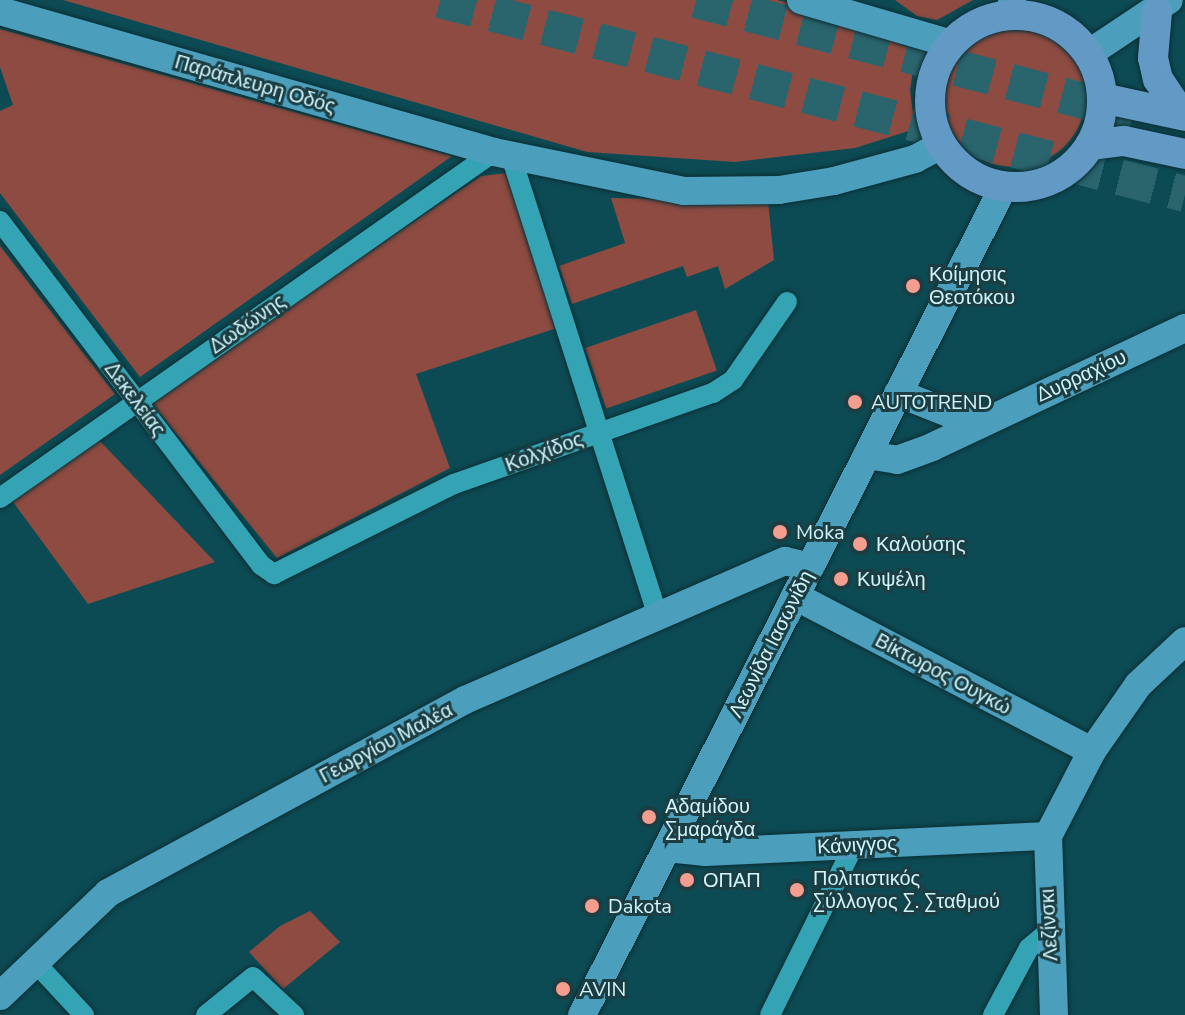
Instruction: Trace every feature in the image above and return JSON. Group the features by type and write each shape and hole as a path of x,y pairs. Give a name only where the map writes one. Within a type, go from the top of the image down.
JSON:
{"main road":[{"path":"1163,6 1153,58 1158,79 1184,115"},
{"path":"1012,7 1056,24 1088,54 1102,98 1090,145 1053,179 1004,186 979,179 941,145 931,119 929,92 936,66 951,44 968,28 1012,7"},
{"path":"1102,98 1184,115"},
{"path":"1090,145 1137,142 1185,154"}],"street":[{"path":"801,0 951,44"},
{"path":"1088,54 1163,6"},
{"name":"Παράπλευρη Οδός","path":"0,11 503,154 684,191 779,190 881,170 941,145"},
{"path":"503,154 601,431 657,614"},
{"name":"Δωδώνης","path":"0,498 137,401 503,154"},
{"name":"Λεωνίδα Ιασωνίδη","path":"582,1015 1004,186"},
{"name":"Δεκελείας","path":"0,221 274,574"},
{"name":"Κολχίδος","path":"274,574 454,484 713,393 733,380 787,302"},
{"name":"Δυρραχίου","path":"867,455 897,460 1185,328"},
{"path":"898,393 976,424"},
{"name":"Γεωργίου Μαλέα","path":"0,996 78,917 136,876 465,700 785,561 810,567"},
{"name":"Βίκτωρος Ουγκώ","path":"795,596 1092,751"},
{"path":"1048,836 1092,751 1138,685 1185,641"},
{"name":"Κάνιγγος","path":"667,848 706,852 1048,836"},
{"name":"Λεζίνσκι","path":"1048,836 1048,932 1054,1015"},
{"path":"770,1015 854,845"},
{"path":"993,1015 1029,948 1048,932"},
{"path":"33,960 84,1015"},
{"path":"206,1015 253,977 294,1015"}],"shaded area":[{"path":"63,0 777,0 826,13 916,51 910,90 915,129 855,148 735,162 587,152"},
{"path":"895,0 973,0 937,20 917,16"},
{"path":"1014,23 1041,29 1065,44 1080,68 1086,95 1080,122 1065,146 1041,161 1014,167 987,161 963,146 948,122 942,95 948,68 963,44 987,29"},
{"path":"0,29 452,156 140,377 0,193 0,111 13,105 0,67"},
{"path":"508,173 557,328 416,374 450,468 277,558 150,401 481,176"},
{"path":"611,198 768,201 774,260 725,289 718,266 687,277 683,266 572,304 559,266 625,243"},
{"path":"0,246 115,394 0,475"},
{"path":"696,310 717,371 606,409 585,348"},
{"path":"98,439 215,562 88,604 11,499"},
{"path":"310,911 340,942 283,989 249,952 280,926"}],"tunnel":[{"path":"440,0 1185,194"},
{"path":"696,0 1133,114"}],"place":[{"name":"Κοίμησις Θεοτόκου","path":"913,286"},
{"name":"AUTOTREND","path":"855,402"},
{"name":"Moka","path":"780,532"},
{"name":"Καλούσης","path":"860,544"},
{"name":"Κυψέλη","path":"841,579"},
{"name":"Αδαμίδου Σμαράγδα","path":"649,817"},
{"name":"ΟΠΑΠ","path":"687,880"},
{"name":"Πολιτιστικός Σύλλογος Σ. Σταθμού","path":"797,890"},
{"name":"Dakota","path":"592,906"},
{"name":"AVIN","path":"563,989"}]}
